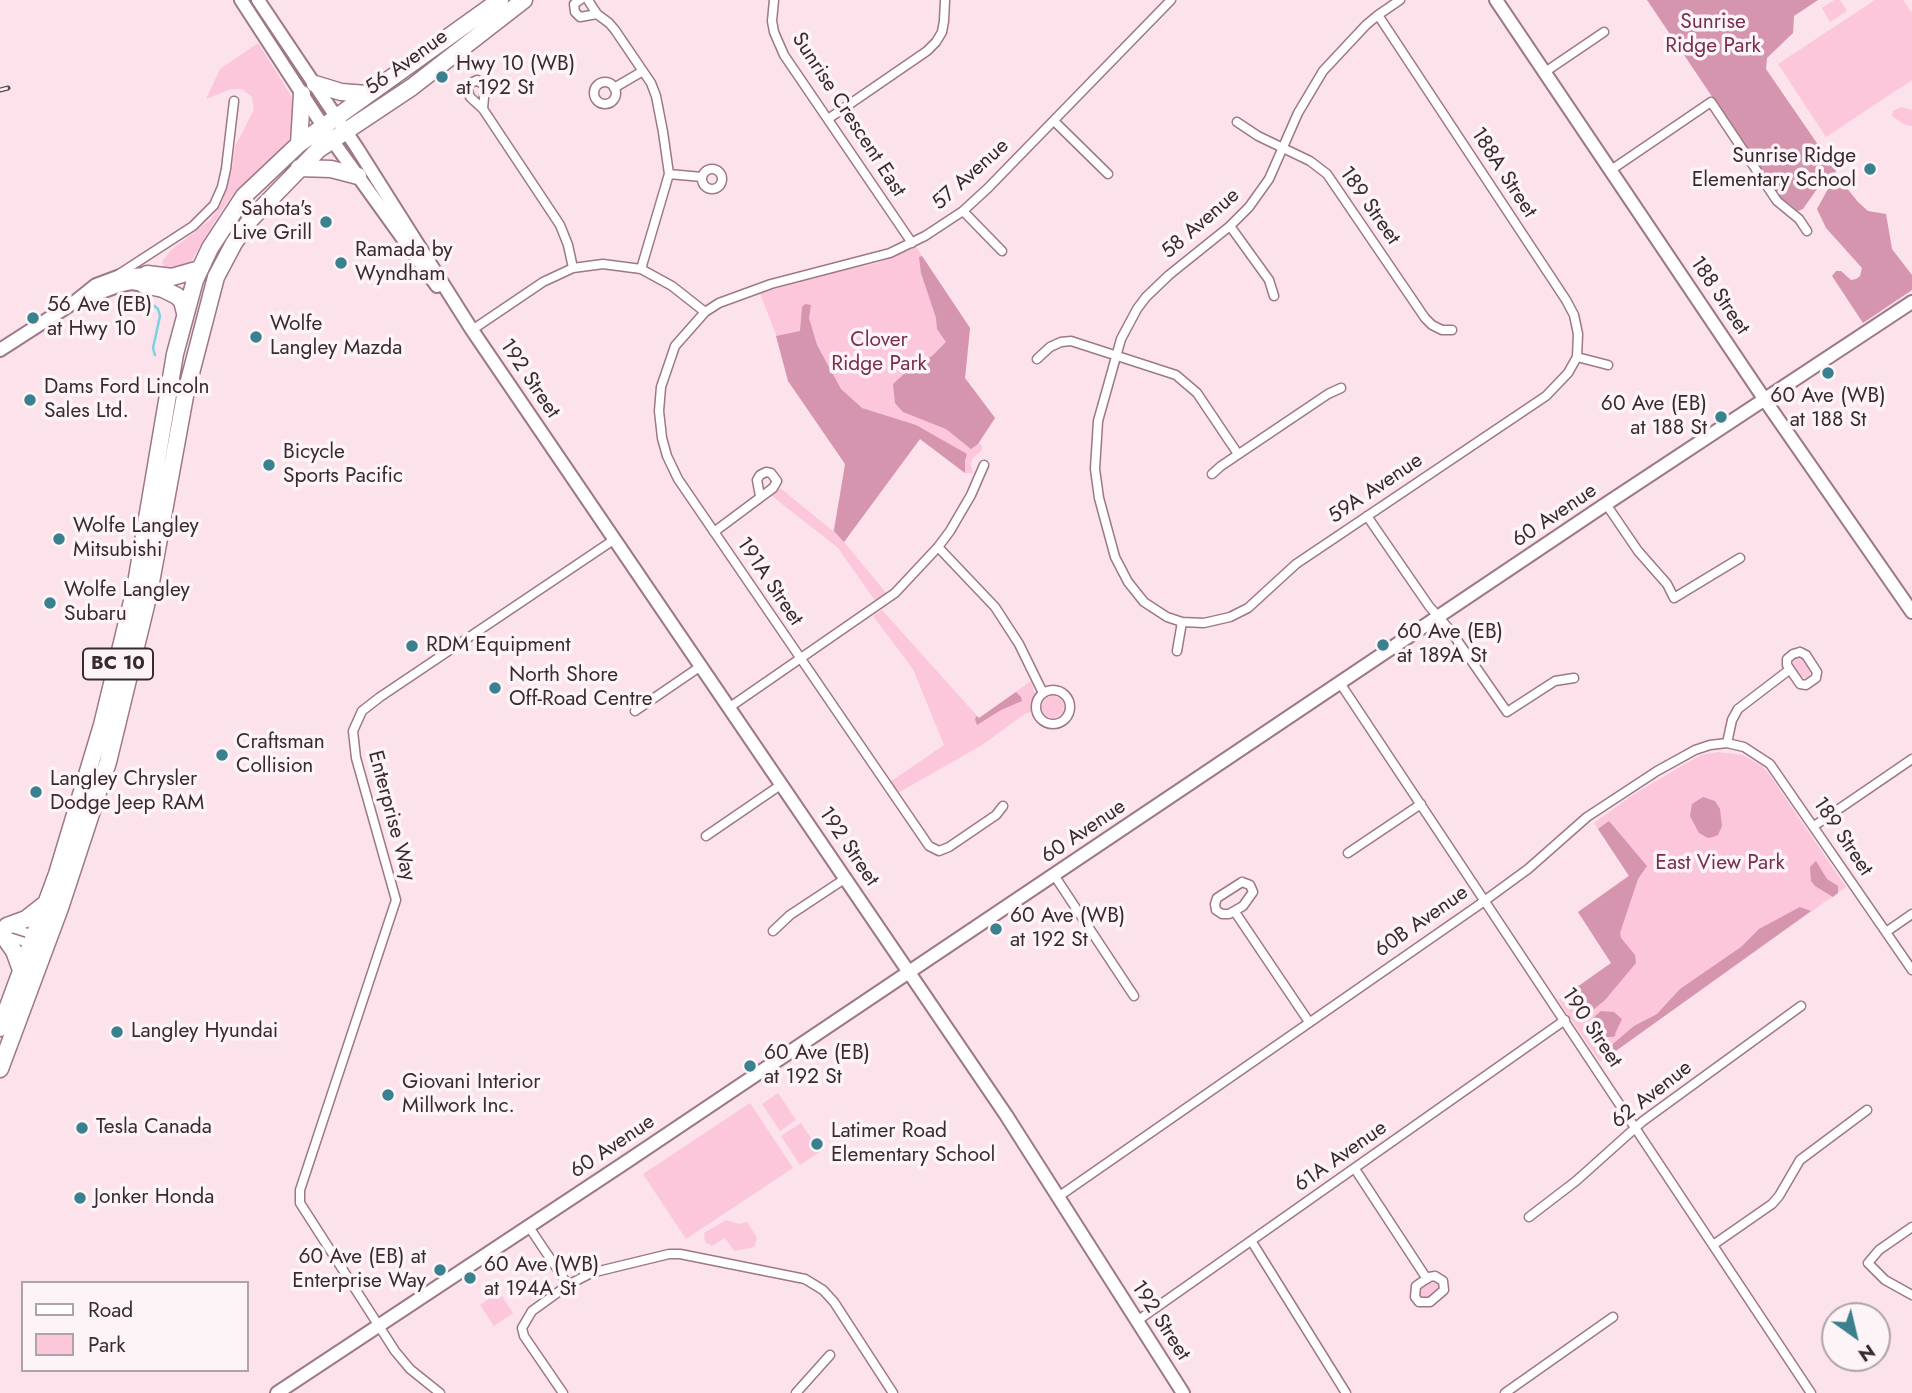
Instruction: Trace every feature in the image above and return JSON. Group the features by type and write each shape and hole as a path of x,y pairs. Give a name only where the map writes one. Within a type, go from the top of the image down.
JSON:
{"highway":[{"name":"56 Avenue","path":"334,128 367,94 500,0"},
{"name":"56 Avenue","path":"334,128 412,87 524,0"},
{"path":"299,144 308,89 367,94"},
{"name":"BC 10","path":"0,1028 21,970 40,942 47,902 90,766 122,647 148,518 175,354 200,269 222,227 244,196 299,144 334,128"},
{"name":"BC 10","path":"0,1069 40,942 80,849 125,695 149,593 185,396 216,277 234,243 251,219 319,149 334,128"},
{"path":"299,168 331,169 358,176"},
{"path":"145,279 172,277 200,269"},
{"path":"145,279 177,296 182,301 185,313"},
{"path":"21,970 2,929 26,919 47,902"}],"street":[{"name":"192 Street","path":"241,0 308,89 911,972 1005,1113 1183,1393"},
{"name":"192 Street","path":"258,0 308,89"},
{"path":"580,0 574,4 575,12 580,17 597,15"},
{"path":"588,0 597,15 609,23 643,71 656,96 669,174 641,269"},
{"name":"Sunrise Crescent East","path":"774,0 772,20 778,44 912,243"},
{"path":"828,119 936,43 944,21 944,0"},
{"name":"57 Avenue","path":"705,312 755,288 890,253 912,243 962,211 988,188 1171,0"},
{"name":"58 Avenue","path":"1182,622 1155,611 1131,587 1115,557 1102,514 1097,482 1098,421 1116,354 1128,324 1146,297 1230,226 1259,195 1309,92 1323,71 1355,35 1400,0"},
{"name":"188 Street","path":"1496,0 1912,612"},
{"name":"188A Street","path":"1378,15 1566,300 1574,316 1578,334 1577,357"},
{"path":"1545,72 1604,32"},
{"path":"614,88 643,71"},
{"path":"76,301 85,291 114,277 202,219 219,196 226,169 234,101"},
{"path":"1611,170 1711,102 1777,201 1799,219 1807,231"},
{"path":"482,109 560,225 573,268"},
{"path":"1054,121 1108,174"},
{"name":"189 Street","path":"1237,122 1258,136 1310,161 1327,174 1425,318 1432,325 1452,330"},
{"name":"192 Street","path":"334,128 358,176 451,306 472,330"},
{"path":"669,174 702,177"},
{"path":"962,211 1002,251"},
{"path":"1230,226 1269,280 1274,296"},
{"path":"145,279 153,257 163,246"},
{"path":"472,330 543,282 573,268 603,264 641,269 672,286 705,312"},
{"path":"114,277 145,279"},
{"path":"0,350 76,301 145,279"},
{"name":"60 Avenue","path":"277,1393 1912,302"},
{"name":"191A Street","path":"705,312 675,346 668,360 661,387 659,411 662,438 673,470 929,846 939,850 949,848 1003,806"},
{"path":"1037,359 1050,347 1071,341 1165,370 1184,380 1196,393 1238,454"},
{"path":"1577,357 1608,365"},
{"name":"59A Avenue","path":"1182,622 1204,623 1237,614 1256,601 1296,564 1546,396 1568,373 1577,357"},
{"path":"1212,474 1328,394 1341,388"},
{"path":"730,707 895,593 939,547 960,515 984,465"},
{"path":"714,532 754,504 760,496"},
{"path":"1606,504 1638,551 1667,584 1674,598 1740,558"},
{"path":"1367,516 1507,712 1555,681 1574,678"},
{"name":"Enterprise Way","path":"378,1326 300,1203 300,1190 396,900 356,758 352,731 362,712 380,697 615,539"},
{"path":"939,547 995,607 1023,651 1043,693"},
{"path":"1177,651 1182,622"},
{"path":"635,711 701,666"},
{"path":"1727,743 1732,720 1738,709 1789,670"},
{"name":"190 Street","path":"1340,683 1811,1393"},
{"path":"1053,690 1066,696 1070,707 1067,718 1062,722 1045,723 1037,715 1036,704 1043,693 1053,690"},
{"name":"189 Street","path":"1727,743 1744,747 1770,764 1912,971"},
{"name":"60B Avenue","path":"1058,1197 1485,900 1528,869 1587,817 1652,774 1695,750 1727,743"},
{"path":"1814,826 1912,759"},
{"path":"706,836 782,784"},
{"path":"1348,853 1421,804"},
{"path":"1054,875 1134,996"},
{"path":"773,931 790,915 846,878"},
{"path":"1242,882 1250,885 1253,892 1250,898 1235,912 1222,914 1216,910 1217,898 1242,882"},
{"path":"1235,912 1309,1023"},
{"path":"1886,932 1912,914"},
{"path":"2,929 40,942"},
{"name":"62 Avenue","path":"1529,1217 1576,1181 1636,1127 1801,1006"},
{"name":"61A Avenue","path":"1137,1321 1564,1020"},
{"path":"1713,1245 1772,1204 1800,1160 1867,1110"},
{"path":"1355,1169 1427,1279"},
{"path":"529,1227 568,1285"},
{"path":"1912,1227 1879,1250 1868,1263 1885,1280 1912,1294"},
{"path":"1252,1242 1346,1393"},
{"path":"563,1393 524,1336 522,1328 532,1311 568,1285 591,1273 669,1254 805,1279 820,1288 834,1302 893,1393"},
{"path":"1505,1393 1613,1317"},
{"path":"378,1326 410,1368 440,1393"},
{"path":"796,1393 830,1355"}],"green space":[{"name":"Sunrise Ridge Park","path":"1647,0 1818,0 1794,16 1793,33 1767,58 1766,69 1836,171 1831,182 1817,189 1803,209 1798,211 1779,196"},
{"path":"1834,0 1840,0 1847,11 1830,22 1822,8"},
{"path":"1875,0 1903,0 1912,13 1912,80 1826,137 1778,64"},
{"path":"258,43 295,102 295,128 284,149 236,191 190,263 181,269 166,270 162,262 170,251 210,220 222,203 232,170 235,146 254,110 252,97 242,89 231,89 206,99 220,69"},
{"path":"1901,107 1912,110 1912,126 1905,125 1892,116 1893,111"},
{"path":"1842,182 1868,211 1886,214 1892,249 1912,275 1912,290 1863,323 1832,276 1836,271 1841,271 1851,280 1856,279 1862,268 1826,228 1817,209 1829,187"},
{"name":"Clover Ridge Park","path":"916,247 970,328 965,378 995,418 978,443 982,450 972,459 973,473 965,473 920,439 844,542 887,594 876,602 838,548 772,496 780,488 833,531 846,464 788,381 778,340 760,293 877,263"},
{"path":"922,256 970,328 965,378 995,418 978,444 971,449 946,429 903,412 895,403 893,384 915,364 932,356 946,342 937,329 921,273 919,257"},
{"path":"805,304 811,305 809,318 817,345 841,389 862,408 916,425 967,454 965,473 920,439 844,542 834,531 845,464 788,381 776,336 800,331 802,307"},
{"path":"882,610 979,718 1031,681 1035,694 1033,712 1026,713 982,745 898,793 890,782 944,745 913,669 873,616"},
{"path":"1796,658 1803,659 1811,671 1808,678 1801,677 1794,668"},
{"path":"1016,692 1022,701 977,725 977,716 979,718"},
{"path":"1049,696 1057,696 1064,703 1064,711 1057,718 1049,718 1042,711 1042,703"},
{"name":"East View Park","path":"1718,752 1743,755 1762,766 1846,887 1600,1062 1558,1000 1611,963 1578,912 1629,875 1594,823 1634,794 1680,767 1701,755"},
{"path":"1703,797 1715,801 1720,809 1722,826 1718,835 1708,838 1699,833 1690,816 1692,804"},
{"path":"1609,821 1647,866 1638,879 1620,933 1635,955 1636,963 1605,1000 1593,1010 1566,995 1611,963 1578,912 1629,876 1598,829"},
{"path":"1816,861 1827,879 1838,886 1838,893 1833,897 1811,881 1810,867"},
{"path":"1800,907 1811,911 1606,1058 1604,1055 1614,1043 1634,1026 1657,1014 1680,989 1741,947 1759,929"},
{"path":"1601,1011 1614,1012 1622,1019 1613,1037 1603,1037 1593,1022"},
{"path":"778,1093 796,1120 780,1131 762,1104"},
{"path":"750,1103 793,1168 686,1239 643,1174"},
{"path":"801,1123 820,1152 800,1165 781,1136"},
{"path":"726,1220 739,1224 747,1222 757,1238 754,1247 734,1251 725,1238 712,1246 705,1242 704,1233"},
{"path":"1432,1281 1438,1282 1440,1289 1424,1298 1420,1290"},
{"path":"499,1292 513,1313 494,1326 480,1305"}],"waterway":[{"path":"129,303 153,305 158,309 160,316 153,348 155,355"}],"railway":[{"path":"0,90 8,88"}],"place":[{"name":"Hwy 10 (WB) at 192 St","path":"442,77"},
{"name":"Sunrise Ridge Elementary School","path":"1870,169"},
{"name":"Sahota's Live Grill","path":"326,222"},
{"name":"Ramada by Wyndham","path":"341,263"},
{"name":"56 Ave (EB) at Hwy 10","path":"33,318"},
{"name":"Wolfe Langley Mazda","path":"256,337"},
{"name":"60 Ave (WB) at 188 St","path":"1828,373"},
{"name":"Dams Ford Lincoln Sales Ltd.","path":"30,400"},
{"name":"60 Ave (EB) at 188 St","path":"1721,417"},
{"name":"Bicycle Sports Pacific","path":"269,465"},
{"name":"Wolfe Langley Mitsubishi","path":"59,539"},
{"name":"Wolfe Langley Subaru","path":"50,603"},
{"name":"60 Ave (EB) at 189A St","path":"1383,645"},
{"name":"RDM Equipment","path":"412,646"},
{"name":"North Shore Off-Road Centre","path":"495,688"},
{"name":"Craftsman Collision","path":"222,755"},
{"name":"Langley Chrysler Dodge Jeep RAM","path":"36,792"},
{"name":"60 Ave (WB) at 192 St","path":"996,929"},
{"name":"Langley Hyundai","path":"117,1032"},
{"name":"60 Ave (EB) at 192 St","path":"750,1066"},
{"name":"Giovani Interior Millwork Inc.","path":"388,1095"},
{"name":"Tesla Canada","path":"82,1128"},
{"name":"Latimer Road Elementary School","path":"817,1144"},
{"name":"Jonker Honda","path":"80,1198"},
{"name":"60 Ave (EB) at Enterprise Way","path":"440,1270"},
{"name":"60 Ave (WB) at 194A St","path":"470,1278"}]}
